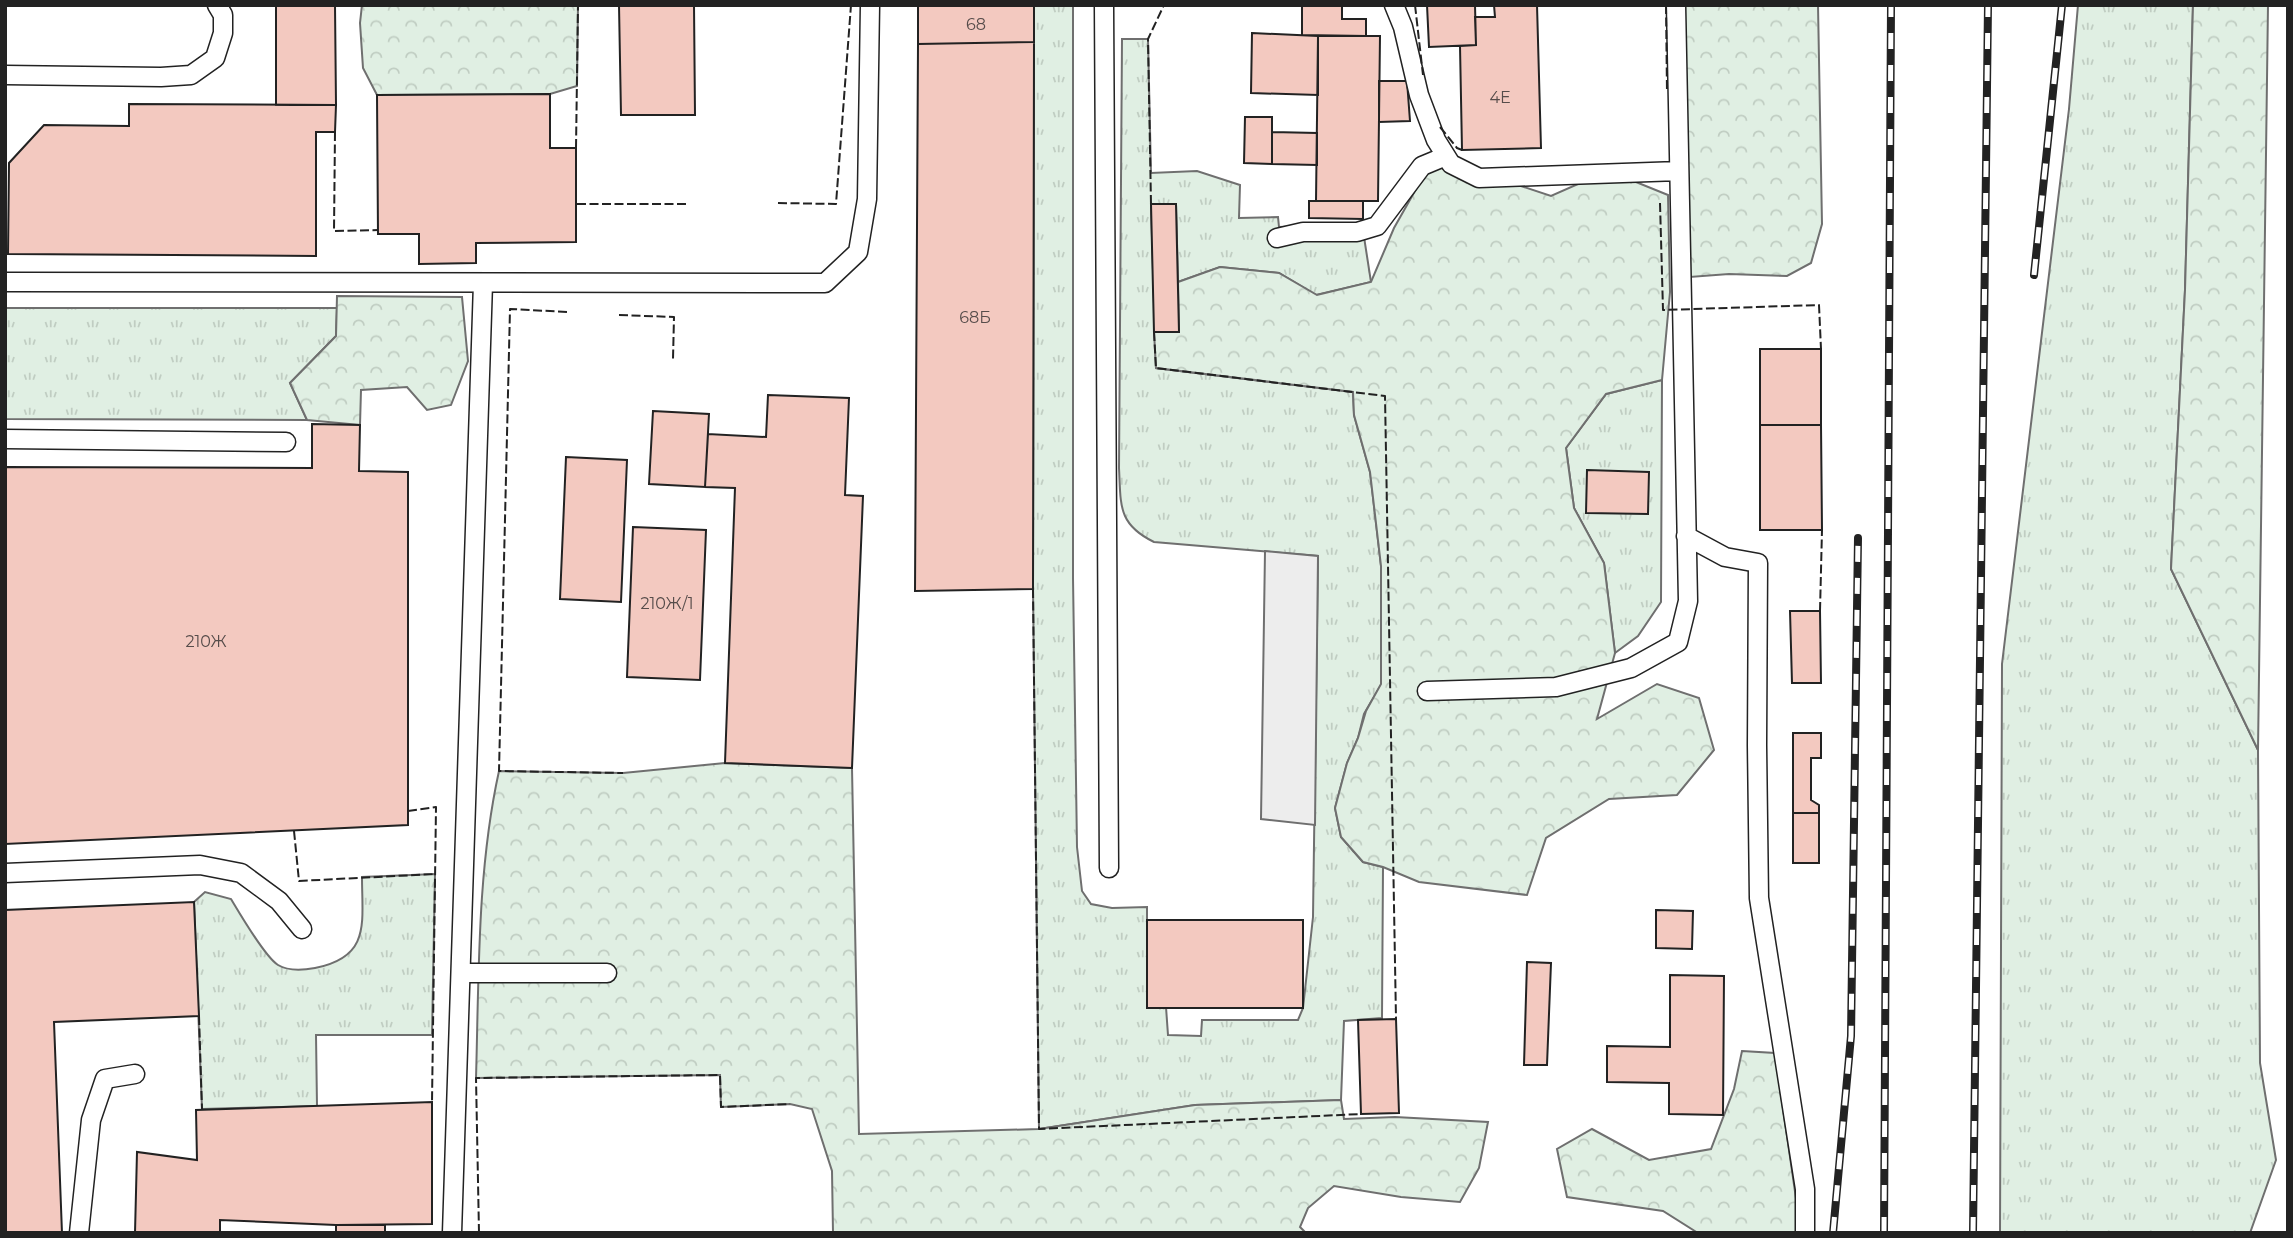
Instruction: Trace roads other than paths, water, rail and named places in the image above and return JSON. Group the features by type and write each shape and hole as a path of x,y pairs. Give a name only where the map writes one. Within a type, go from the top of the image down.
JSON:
{"lane":[{"path":"5,75 191,75 215,58 223,33 223,15 217,5"},
{"path":"5,282 825,283 858,252 867,199 870,5"},
{"path":"1104,5 1109,868"},
{"path":"1394,5 1403,27 1419,95 1436,140 1451,164 1479,178 1679,171"},
{"path":"1427,691 1556,687 1631,668 1678,642 1688,601 1676,5"},
{"path":"1277,238 1303,232 1357,232 1377,226 1422,166 1446,156"},
{"path":"452,1233 483,283"},
{"path":"5,439 286,442"},
{"path":"1686,536 1725,557 1758,563 1756,745 1759,898 1803,1177 1805,1233"},
{"path":"5,873 200,865 241,873 279,901 302,929"},
{"path":"461,973 607,973"},
{"path":"79,1233 91,1120 105,1079 135,1074"}],"railway":[{"path":"1884,1233 1891,5"},
{"path":"1973,1233 1988,5"},
{"path":"2034,275 2062,5"},
{"path":"1833,1233 1851,1036 1858,538"}]}
